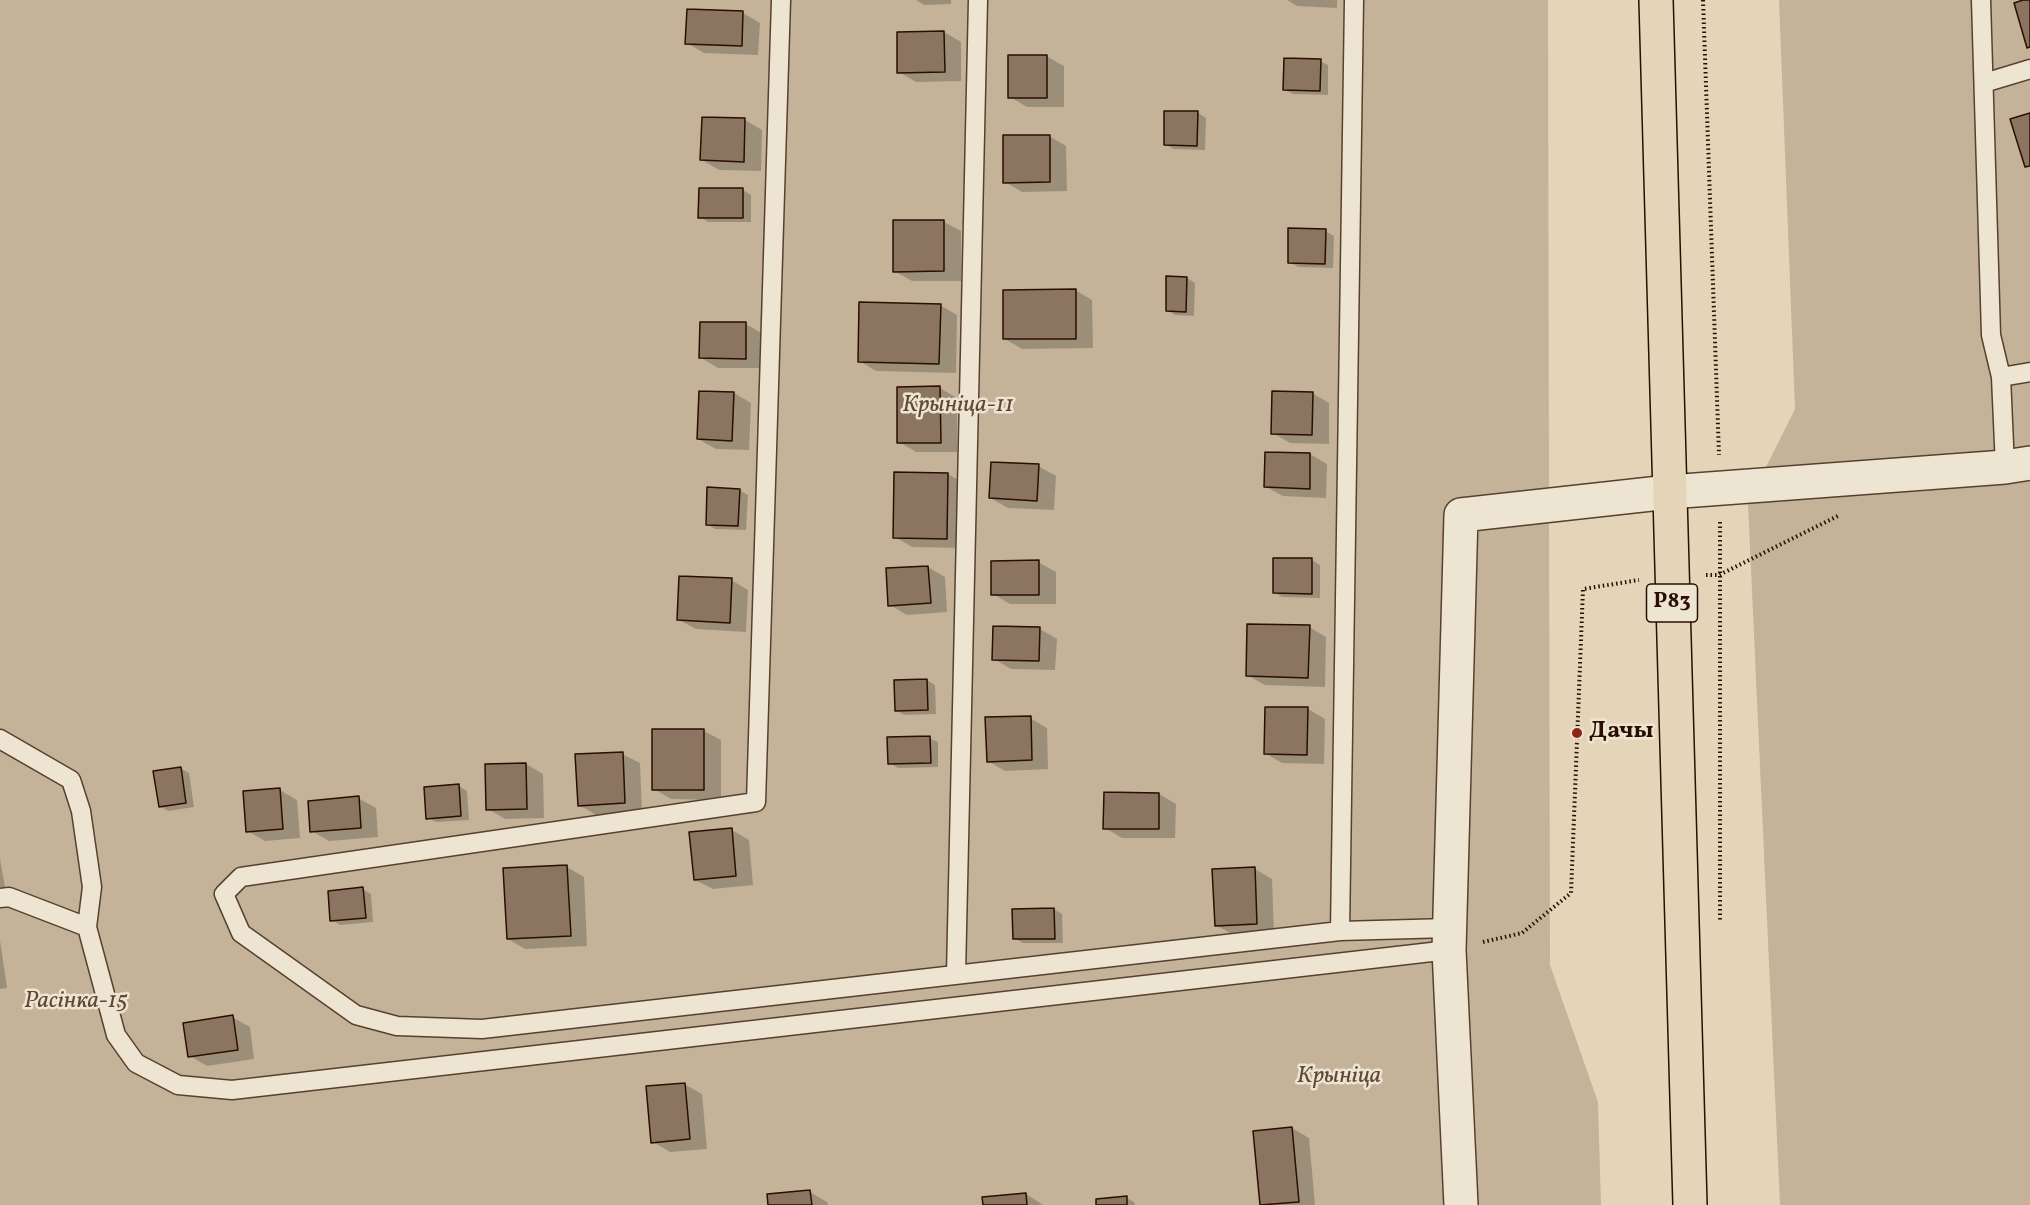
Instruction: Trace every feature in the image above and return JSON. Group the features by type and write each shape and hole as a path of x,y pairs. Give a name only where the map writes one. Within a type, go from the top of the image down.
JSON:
{"main road":[{"name":"Р83","path":"1656,0 1690,1205"}],"street":[{"path":"1461,1205 1449,939 1461,515 1669,492 2017,465"}],"lane":[{"path":"781,0 756,802 241,877 224,894 241,933 356,1015 397,1026 482,1029 1340,931 1449,939"},
{"path":"956,974 978,0"},
{"path":"1340,931 1354,0"},
{"path":"1981,0 1991,335 2017,465"},
{"path":"1984,83 2030,69"},
{"path":"2001,377 2030,372"},
{"path":"0,740 71,780 81,811 92,887 87,927 116,1035 136,1063 178,1085 232,1090 1449,939"},
{"path":"0,898 9,897 87,927"}],"path":[{"path":"1704,0 1720,488 1720,923"},
{"path":"1449,939 1522,933 1571,893 1577,734"}],"green space":[{"path":"0,0 1548,0 1550,965 1598,1102 1601,1205 0,1205"},
{"path":"1779,0 2030,0 2030,1205 1780,1205 1748,503 1795,409"}],"building":[{"path":"2030,0 2030,47 2027,48 2014,3"},
{"path":"687,9 743,11 742,46 685,44"},
{"path":"944,31 945,72 897,73 897,32"},
{"path":"1008,55 1047,55 1047,98 1008,98"},
{"path":"1284,58 1321,59 1320,91 1283,90"},
{"path":"1164,111 1198,111 1197,146 1164,145"},
{"path":"2030,113 2030,166 2025,167 2010,119"},
{"path":"702,117 745,118 744,162 700,160"},
{"path":"1003,135 1050,135 1050,182 1003,183"},
{"path":"699,188 743,188 743,218 698,218"},
{"path":"893,220 944,220 944,271 893,272"},
{"path":"1288,228 1326,229 1325,264 1288,263"},
{"path":"1166,276 1187,277 1186,312 1166,311"},
{"path":"1076,289 1076,339 1003,339 1003,290"},
{"path":"859,302 941,304 939,364 858,362"},
{"path":"700,322 746,322 746,359 699,358"},
{"path":"940,386 941,443 897,443 897,387"},
{"path":"699,391 734,392 732,441 697,439"},
{"path":"1272,391 1313,392 1312,435 1271,434"},
{"path":"1265,452 1310,453 1310,489 1264,487"},
{"path":"991,462 1039,464 1037,501 989,498"},
{"path":"894,472 948,473 947,539 893,538"},
{"path":"707,487 740,489 738,526 706,525"},
{"path":"1273,558 1312,558 1312,594 1273,593"},
{"path":"1039,560 1039,595 991,595 991,561"},
{"path":"928,566 931,603 888,606 886,568"},
{"path":"679,576 732,578 730,623 677,620"},
{"path":"1247,624 1310,625 1308,678 1246,676"},
{"path":"993,626 1040,627 1039,661 992,660"},
{"path":"927,679 928,710 895,711 894,680"},
{"path":"1265,707 1308,707 1307,755 1264,754"},
{"path":"1031,716 1032,760 987,762 985,717"},
{"path":"652,729 704,729 704,790 652,790"},
{"path":"930,736 931,763 888,764 887,737"},
{"path":"623,752 625,803 578,806 575,754"},
{"path":"526,763 527,809 486,810 485,764"},
{"path":"181,767 186,803 159,807 153,771"},
{"path":"459,784 461,816 426,819 424,787"},
{"path":"280,788 283,829 246,832 243,791"},
{"path":"1104,792 1159,793 1159,829 1103,829"},
{"path":"359,796 361,828 310,832 308,801"},
{"path":"732,828 736,876 694,880 689,832"},
{"path":"567,865 571,936 507,939 503,868"},
{"path":"1255,867 1257,924 1215,926 1212,869"},
{"path":"363,887 366,918 330,921 328,891"},
{"path":"1054,908 1055,939 1013,939 1012,909"},
{"path":"233,1015 238,1050 188,1057 183,1023"},
{"path":"685,1083 690,1139 651,1143 646,1086"},
{"path":"1292,1127 1299,1202 1260,1205 1253,1131"},
{"path":"810,1190 812,1205 768,1205 767,1194"},
{"path":"1026,1193 1027,1205 983,1205 982,1197"},
{"path":"1127,1196 1127,1205 1096,1205 1096,1199"}],"place":[{"name":"Дачы","path":"1577,733"}],"park label":[{"name":"Крыніца-11","path":"958,407"},
{"name":"Расінка-15","path":"76,1003"},
{"name":"Крыніца","path":"1339,1078"}]}
